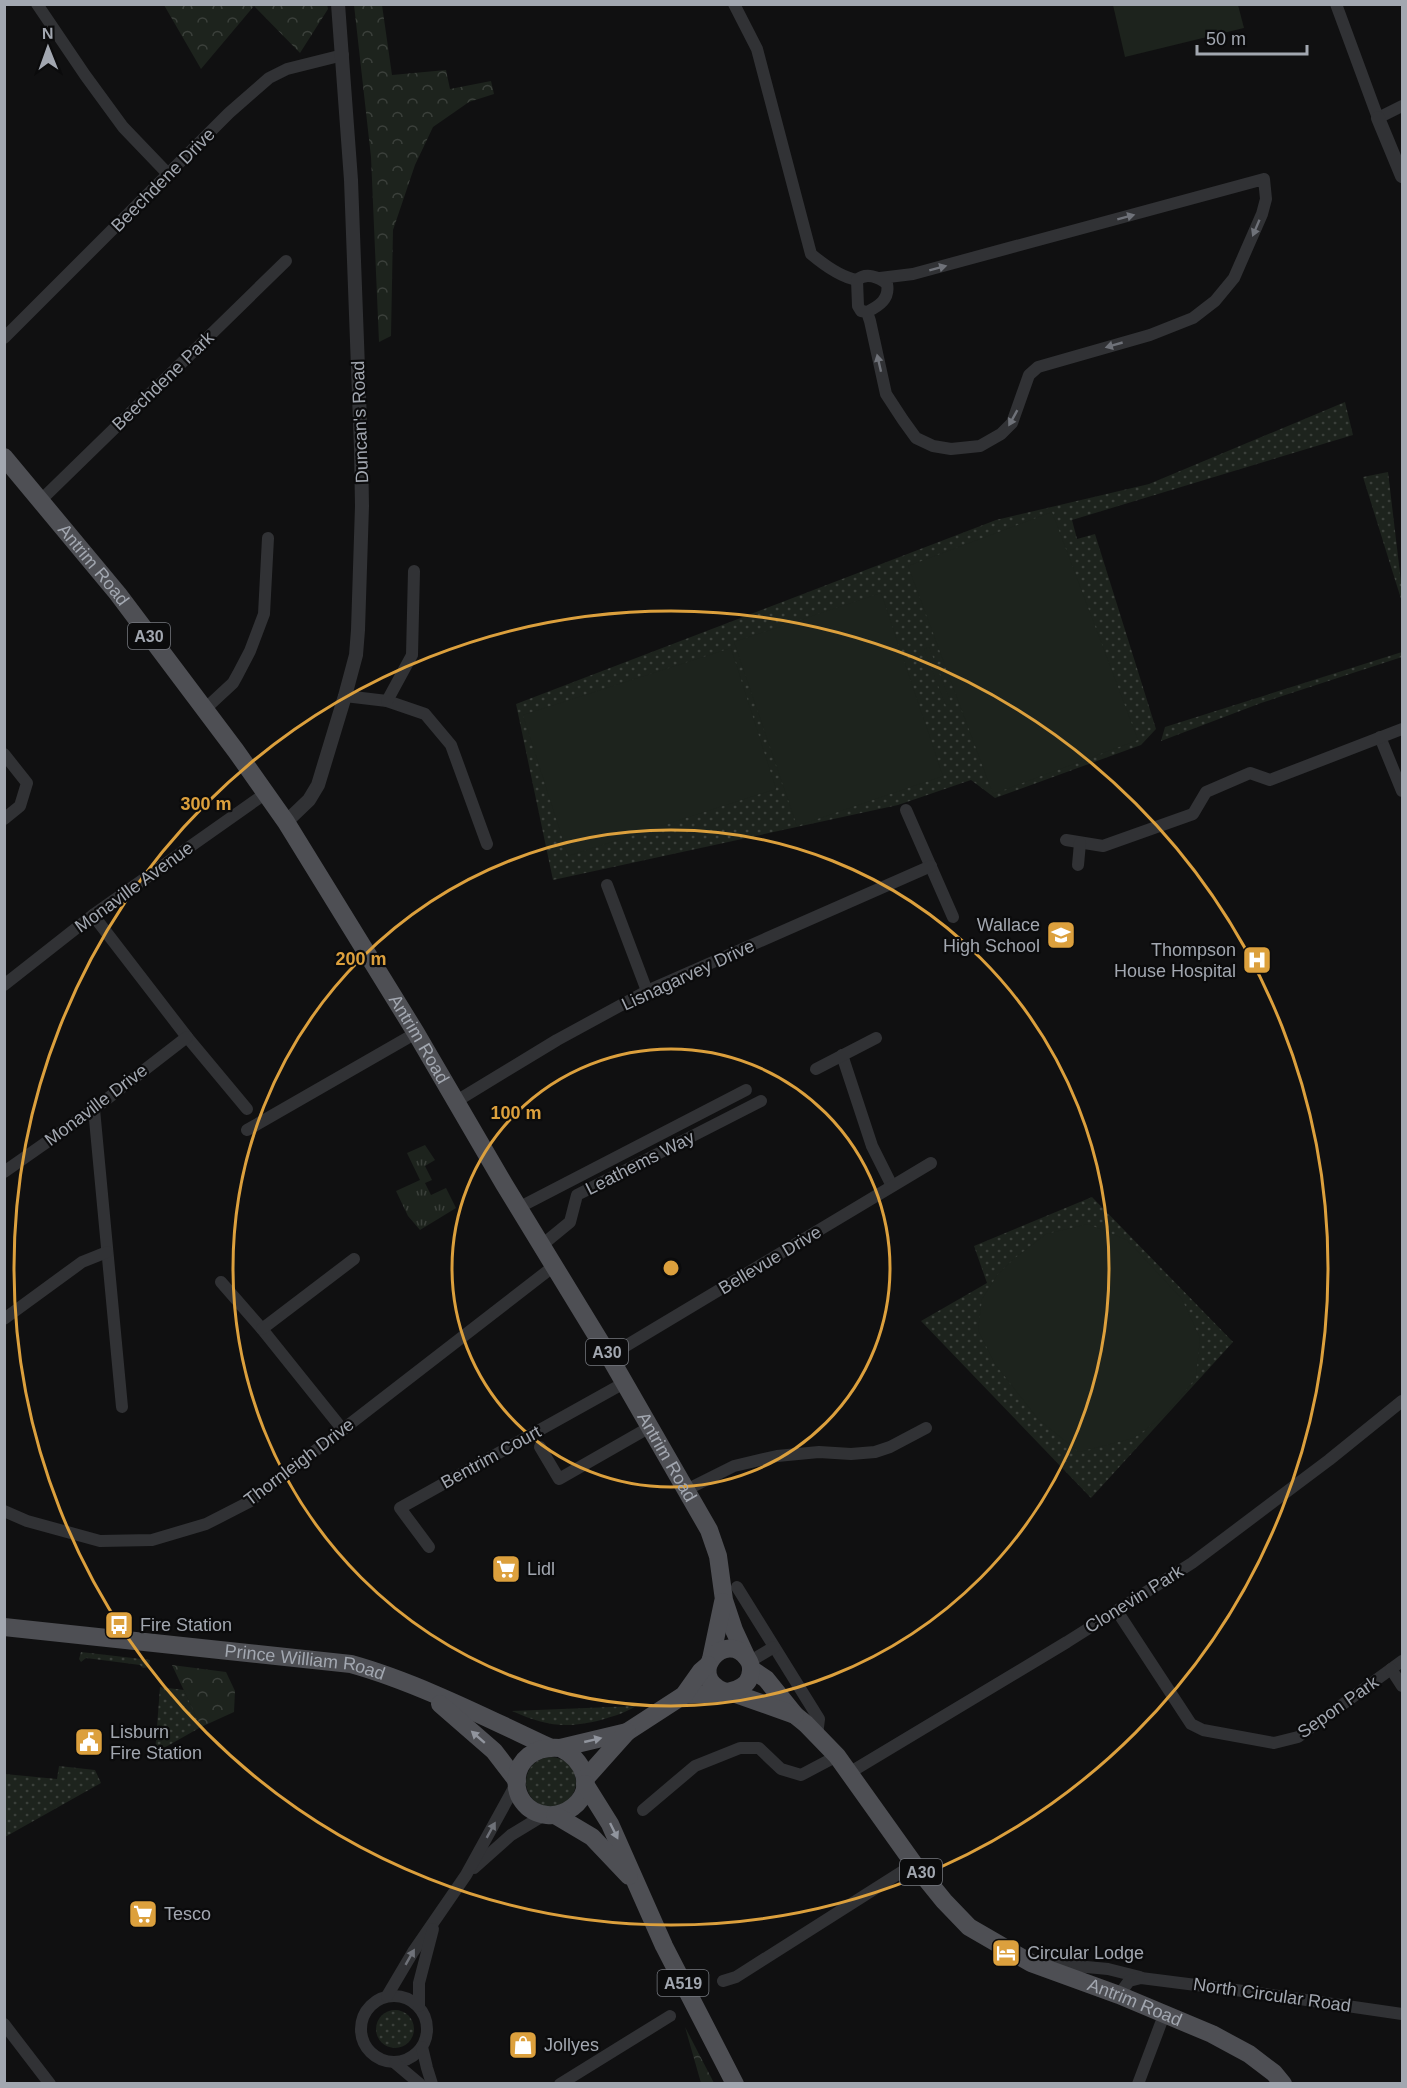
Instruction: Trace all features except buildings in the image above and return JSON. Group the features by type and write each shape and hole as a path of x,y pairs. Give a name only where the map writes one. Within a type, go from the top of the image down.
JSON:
{"main road":[{"name":"Antrim Road","path":"4,457 118,594 266,793 416,1033 518,1208 609,1356 709,1530 718,1556 724,1600 734,1630 749,1662 795,1715 837,1756 914,1864 969,1927 1031,1963 1119,1995 1212,2034 1249,2054 1274,2073 1283,2084"},
{"name":"Antrim Road","path":"709,1662 724,1600"},
{"name":"Prince William Road","path":"4,1627 351,1664 422,1690 554,1748"},
{"path":"734,1649 749,1662 747,1683 736,1691 727,1692 712,1684 708,1672 709,1662 721,1650 734,1649"},
{"name":"A30","path":"585,1782 627,1732 684,1695 709,1662"},
{"name":"Prince William Road","path":"422,1690 494,1751 517,1782"},
{"name":"Antrim Road","path":"727,1692 795,1715"},
{"name":"A30","path":"684,1695 727,1692"},
{"name":"A30","path":"554,1748 627,1732"},
{"path":"517,1782 517,1773 521,1763 528,1755 538,1749 554,1748"},
{"name":"A519","path":"554,1748 570,1753 583,1769 585,1782 610,1824 664,1946 735,2084"},
{"name":"A519","path":"517,1782 519,1795 533,1811 549,1815 592,1837 635,1882"},
{"path":"549,1815 565,1812 574,1807 580,1799 585,1782"}],"street":[{"path":"37,4 123,127 169,175"},
{"name":"Duncan's Road","path":"285,822 309,800 318,785 345,696 356,647 362,506 353,244 339,4"},
{"path":"734,4 757,49 811,254 850,279 857,280 867,275 880,278 913,274 1264,179 1266,199 1262,214 1234,278 1215,301 1193,318 1150,335 1038,367 1029,375 1012,423 1001,434 980,446 951,449 933,446 916,438 886,394 867,312"},
{"path":"1336,4 1402,176"},
{"name":"Beechdene Drive","path":"4,338 229,113 269,78 287,69 343,55"},
{"path":"1378,118 1402,106"},
{"name":"Beechdene Park","path":"40,501 286,261"},
{"path":"857,280 858,306 861,311 867,312 880,305 885,299 887,284 880,278"},
{"path":"205,710 233,683 250,651 264,614 268,538"},
{"path":"387,701 412,655 414,571"},
{"path":"345,696 387,701 425,714 451,745 487,844"},
{"path":"1066,840 1103,846 1193,814 1206,792 1250,773 1270,780 1402,729"},
{"path":"1380,737 1402,791"},
{"path":"4,754 27,783 20,806 4,819"},
{"name":"Monaville Avenue","path":"4,985 93,915 266,793"},
{"path":"906,810 953,917"},
{"path":"1078,865 1080,843"},
{"name":"Lisnagarvey Drive","path":"455,1102 557,1040 647,991 931,866"},
{"path":"607,885 647,991"},
{"path":"93,915 187,1037 247,1109"},
{"path":"247,1130 416,1033"},
{"name":"Monaville Drive","path":"4,1172 94,1109 187,1037"},
{"path":"816,1069 876,1038"},
{"path":"842,1055 872,1146 892,1186"},
{"path":"518,1208 746,1090"},
{"name":"Leathems Way","path":"542,1245 570,1222 577,1195 761,1101"},
{"path":"94,1109 122,1407"},
{"name":"Bellevue Drive","path":"609,1356 931,1163"},
{"path":"4,1319 82,1262 107,1252"},
{"path":"262,1329 354,1259"},
{"name":"Thornleigh Drive","path":"4,1510 27,1521 100,1541 152,1540 206,1524 249,1502 554,1266"},
{"path":"221,1282 343,1430"},
{"name":"Bentrim Court","path":"429,1547 400,1508 624,1383"},
{"name":"Clonevin Park","path":"849,1773 1192,1563 1329,1460 1402,1401"},
{"name":"Bentrim Court","path":"540,1447 559,1479 650,1427"},
{"path":"687,1490 734,1466 777,1456 819,1452 851,1454 875,1452 890,1447 926,1428"},
{"path":"737,1587 819,1719 817,1735"},
{"name":"Sepon Park","path":"1117,1611 1191,1724 1203,1730 1275,1743 1298,1737 1402,1661"},
{"path":"749,1662 774,1647"},
{"path":"1391,1670 1402,1686"},
{"path":"643,1810 695,1766 740,1748 759,1748 781,1769 801,1775 837,1756"},
{"path":"387,1996 413,1952 466,1875 517,1782"},
{"path":"466,1875 511,1834 549,1815"},
{"path":"723,1982 736,1977 914,1864"},
{"path":"419,2006 419,1983 435,1919"},
{"name":"North Circular Road","path":"1031,1963 1108,1969 1141,1978 1402,2014"},
{"path":"1119,1995 1129,1981 1141,1978"},
{"path":"387,1996 410,1999 419,2006 427,2022 428,2031 422,2047 410,2058 394,2062 384,2061 374,2056 367,2049 360,2029 362,2018 368,2008 376,2000 387,1996"},
{"path":"1144,2080 1164,2015"},
{"path":"560,2084 670,2016"},
{"path":"4,2024 50,2084"},
{"path":"422,2047 432,2084"},
{"path":"394,2062 420,2084"}],"green space":[{"path":"327,4 328,9 300,53 254,6 201,69 164,5"},
{"path":"354,5 382,5 392,75 446,70 450,89 491,81 494,94 469,102 433,127 415,165 393,230 391,336 379,342 371,157"},
{"path":"1113,5 1238,5 1244,28 1125,57"},
{"path":"1345,402 1353,435 1072,520 1077,539 1095,534 1156,729 1141,745 995,798 971,780 898,805 553,880 516,704 996,520 1149,484"},
{"path":"1388,472 1402,590 1402,602 1363,477"},
{"path":"1052,512 1138,740 993,794 908,566"},
{"path":"881,593 943,776 797,826 734,642"},
{"path":"929,647 951,703 946,706 924,649"},
{"path":"731,648 776,789 568,856 523,715"},
{"path":"1402,652 1402,657 1261,703 1161,741 1165,727"},
{"path":"425,1145 435,1160 425,1166 432,1180 425,1183 431,1195 446,1188 456,1208 420,1230 408,1216 396,1191 420,1180 407,1153"},
{"path":"1092,1197 1233,1342 1091,1498 921,1321 987,1283 974,1246"},
{"path":"1088,1224 1127,1240 1182,1299 1200,1338 1196,1378 1165,1415 1134,1438 1079,1452 1038,1419 995,1364 978,1330 982,1299 998,1274 1046,1234"},
{"path":"81,1652 150,1660 149,1667 143,1668 140,1665 86,1658 81,1662 79,1659"},
{"path":"172,1665 226,1672 235,1691 234,1712 201,1727"},
{"path":"160,1687 184,1690 201,1727 155,1753"},
{"path":"636,1706 601,1720 566,1725 546,1723 512,1711"},
{"path":"556,1757 569,1764 575,1772 575,1792 569,1800 561,1806 546,1807 533,1800 527,1792 526,1777 533,1764 541,1758"},
{"path":"59,1766 95,1770 101,1783 5,1837 5,1774 57,1779"},
{"path":"395,2010 408,2016 414,2029 408,2042 395,2048 382,2042 376,2029 382,2016"},
{"path":"685,2027 714,2083 701,2083"}],"place":[{"name":"Wallace High School","path":"1061,935"},
{"name":"Thompson House Hospital","path":"1257,960"},
{"name":"Lidl","path":"506,1569"},
{"name":"Fire Station","path":"119,1625"},
{"name":"Lisburn Fire Station","path":"89,1742"},
{"name":"Tesco","path":"143,1914"},
{"name":"Circular Lodge","path":"1006,1953"},
{"name":"Jollyes","path":"523,2045"}]}
